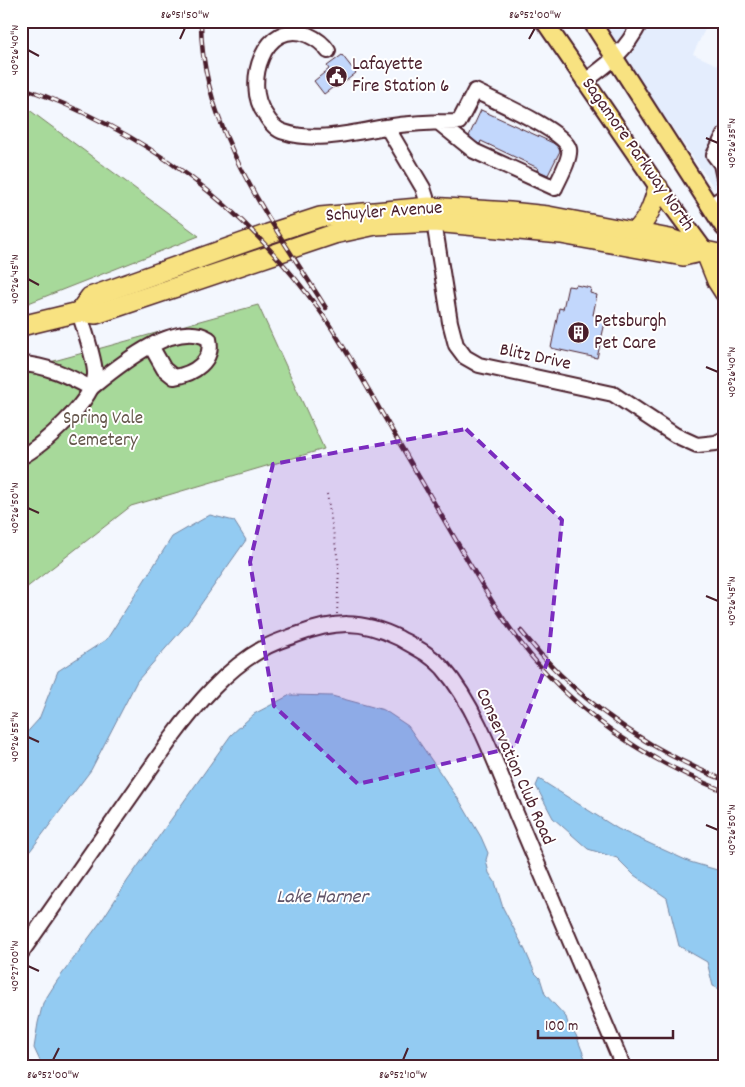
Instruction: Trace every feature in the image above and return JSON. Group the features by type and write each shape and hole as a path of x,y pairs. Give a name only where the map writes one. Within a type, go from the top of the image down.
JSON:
{"highway":[{"path":"634,233 642,225 652,208 658,187"},
{"name":"Schuyler Avenue","path":"21,326 79,312 96,314 334,234 432,214 510,212 548,216 670,239 715,253"},
{"name":"Schuyler Avenue","path":"432,214 561,234 683,256 715,253"},
{"name":"Sagamore Parkway North","path":"715,253 717,281 724,292"}],"main road":[{"name":"Sagamore Parkway North","path":"544,21 584,82 658,187 715,253"},
{"name":"Sagamore Parkway North","path":"591,21 615,60 719,198 724,228"}],"street":[{"path":"584,82 615,60 627,46 638,23"},
{"path":"328,51 322,43 298,31 288,32 277,36 259,60 256,92 260,109 282,132 295,135 319,136 350,134 387,127 438,122 459,122 475,91 553,131 568,145 569,155 555,188 474,151 438,122"},
{"name":"Blitz Drive","path":"387,127 423,188 432,214 450,322 456,345 465,357 479,365 613,394 675,435 697,446 724,439"},
{"path":"724,135 714,155 721,164 724,178"},
{"path":"719,198 724,187"},
{"path":"79,312 95,376 91,388"},
{"path":"21,457 68,420 91,388 124,362 151,346"},
{"path":"21,364 49,368 91,388"},
{"name":"Conservation Club Road","path":"21,953 155,762 186,719 204,699 240,665 264,648 330,624 360,624 390,634 425,652 442,667 457,686 495,762 623,1066"}],"path":[{"path":"326,494 339,567 336,624"}],"highlighted area":[{"path":"466,429 562,520 548,660 515,747 358,784 274,706 250,562 273,464"}],"shaded area":[{"path":"598,21 709,21 693,54 724,68 724,202"}],"green space":[{"path":"21,108 28,109 199,236 21,306"},
{"name":"Spring Vale Cemetery","path":"258,305 324,449 131,506 21,592 21,370"}],"water":[{"path":"210,515 234,521 246,540 187,624 137,681 91,770 21,863 21,739 39,719 58,671 107,639 172,537"},
{"name":"Lake Harner","path":"290,695 332,696 384,710 408,726 461,803 481,837 488,853 486,860 489,873 495,882 503,908 535,973 540,978 545,994 566,1017 568,1024 576,1035 588,1066 49,1066 41,1063 34,1048 38,1023 43,1003 57,981 102,920 128,880 231,735 254,714"},
{"path":"539,779 618,829 690,862 724,872 724,991 713,986 707,962 679,946 667,898 634,875 617,858 588,849 553,818 536,786"}],"building":[{"name":"Lafayette Fire Station 6","path":"342,55 356,73 342,84 340,82 324,94 314,81 329,69 327,66"},
{"path":"481,110 558,147 560,151 548,175 537,170 538,168 481,141 480,144 477,143 469,136"},
{"name":"Petsburgh Pet Care","path":"576,285 591,288 590,293 597,295 593,315 606,318 597,358 551,348 559,308 563,309 568,286 575,287"}],"railway":[{"path":"201,21 204,60 213,98 226,136 262,207 326,308"},
{"path":"21,87 66,105 150,149 188,175 258,237 290,272 336,335 481,583 500,614 532,657 573,700 620,736 670,766 724,791"},
{"path":"521,631 564,678 613,719 666,753 724,780"}],"place":[{"name":"Lafayette Fire Station 6","path":"336,76"},
{"name":"Petsburgh Pet Care","path":"578,333"}]}
